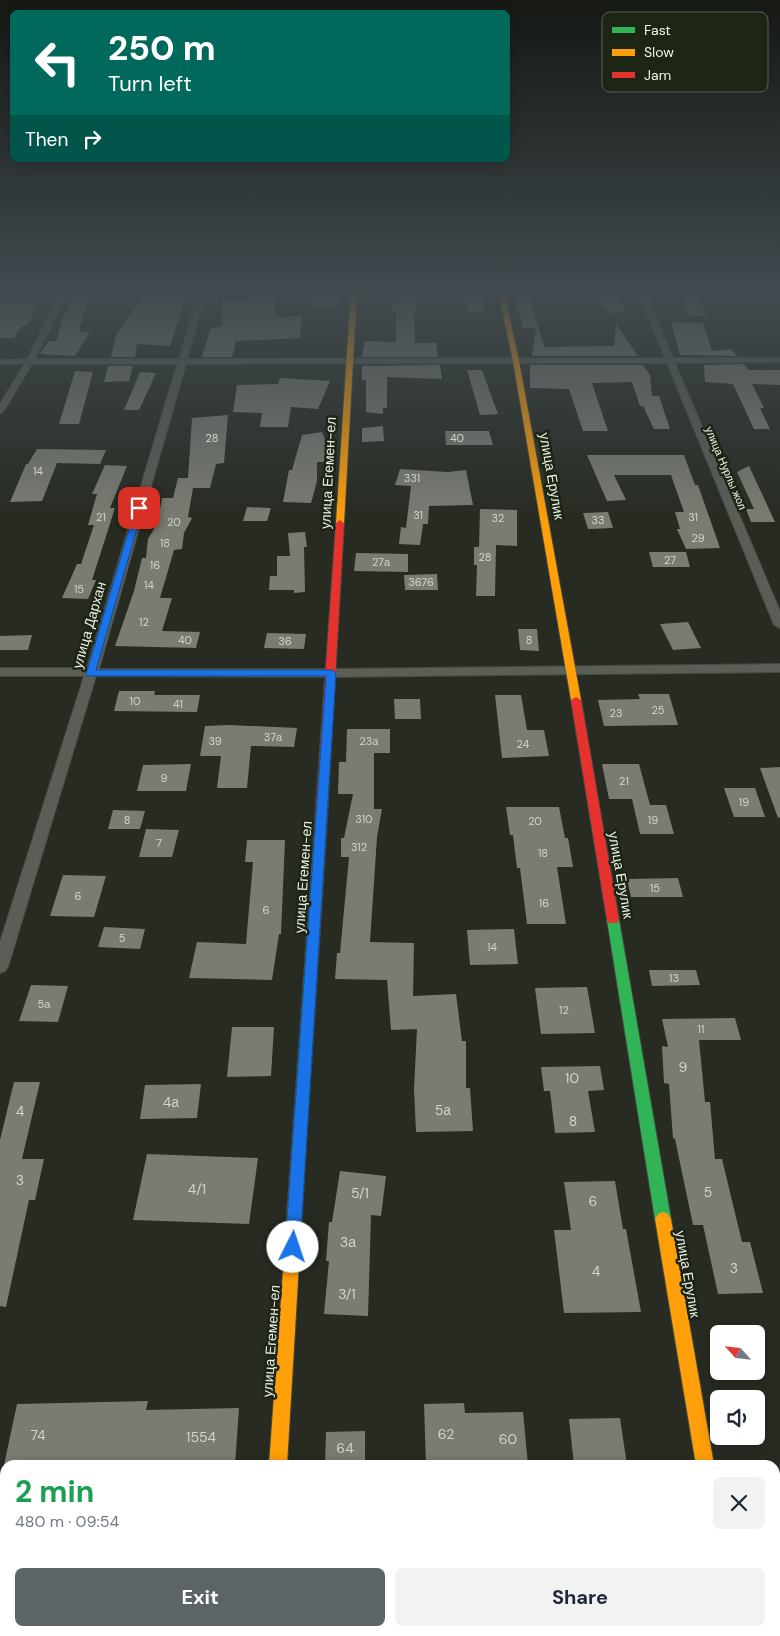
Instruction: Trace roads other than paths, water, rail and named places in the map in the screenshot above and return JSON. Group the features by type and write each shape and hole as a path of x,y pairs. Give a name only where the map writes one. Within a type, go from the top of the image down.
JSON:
{"street":[{"path":"0,411 27,367"},
{"name":"улица Дархан","path":"0,967 91,674 180,367"},
{"name":"улица Егемен-ел","path":"278,1460 332,673 350,367"},
{"name":"улица Ерулик","path":"517,367 571,670 704,1460"},
{"name":"улица Нурлы жол","path":"672,367 780,625"},
{"path":"0,672 91,674 332,673 780,668"}]}
